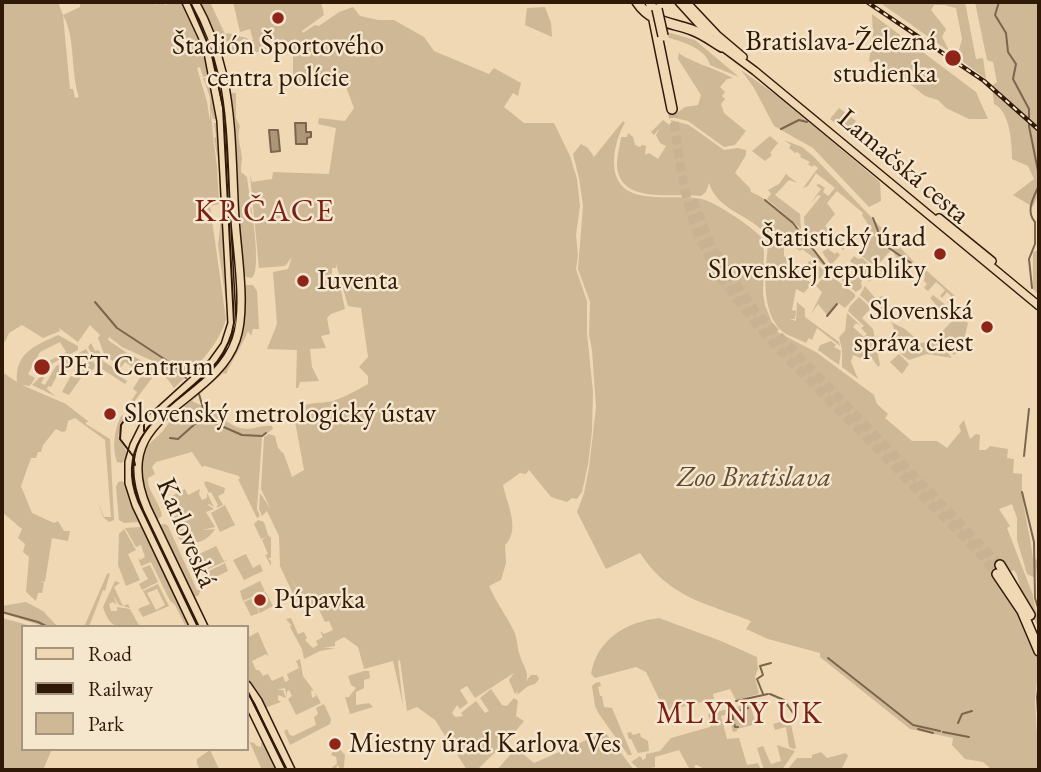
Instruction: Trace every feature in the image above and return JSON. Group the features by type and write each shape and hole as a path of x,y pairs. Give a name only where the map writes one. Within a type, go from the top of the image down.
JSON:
{"highway":[{"path":"637,2 655,19 693,31 722,47"},
{"path":"653,5 674,106"},
{"path":"1039,636 1021,596 998,569 1022,611 1039,651"}],"main road":[{"name":"Karloveská","path":"186,2 207,47 221,121 232,323 223,349 206,370 149,419 139,433 131,454 129,477 132,495 193,625"},
{"name":"Karloveská","path":"195,2 211,36 225,85 240,324 231,352 216,370 157,423 139,458 138,477 141,494 203,625"},
{"name":"Lamačská cesta","path":"679,2 722,47 812,117"},
{"name":"Lamačská cesta","path":"686,2 717,35 812,117 1039,306"},
{"name":"Lamačská cesta","path":"948,229 1039,300"},
{"path":"168,573 176,569"},
{"path":"248,686 291,770"},
{"path":"248,702 281,770"}],"green space":[{"path":"2,2 58,2 63,15 80,7 80,2 156,2 156,5 160,2 166,5 170,2 184,2 203,39 209,76 203,77 200,67 197,68 210,121 210,109 214,138 214,123 219,123 225,236 223,247 229,323 218,245 220,228 219,166 211,123 219,204 210,206 226,319 212,348 198,365 174,388 155,362 122,347 109,337 108,340 127,353 152,366 158,376 155,374 135,404 126,409 137,392 133,389 145,369 138,364 135,369 125,362 116,374 127,381 125,384 99,367 88,347 91,343 95,351 98,350 103,356 103,361 115,369 118,364 105,356 98,338 100,335 90,325 78,342 59,328 60,331 43,338 22,325 9,333 5,342 2,339","holes":["63,15 67,24 79,97 75,98 73,89 70,89"]},
{"path":"199,2 210,2 225,34 233,34 250,41 253,40 250,29 240,32 233,2 321,2 324,15 302,31 303,33 353,7 360,16 394,20 424,37 434,51 489,74 494,68 521,83 518,96 513,93 504,107 524,123 554,123 570,156 577,179 580,206 576,235 576,269 587,301 587,333 593,392 588,465 582,492 577,499 572,498 567,502 551,497 529,470 503,485 512,532 505,545 506,563 501,580 489,586 514,631 526,672 526,681 531,675 537,675 539,679 517,695 518,691 515,694 509,680 514,673 475,698 467,686 460,690 468,703 460,709 457,705 452,713 455,717 463,716 461,713 476,701 485,713 489,711 480,698 491,689 502,705 507,706 514,698 518,701 516,716 524,721 480,770 467,770 435,720 417,707 407,711 400,660 403,705 393,661 364,669 358,647 344,637 335,642 335,646 323,648 336,648 320,651 304,659 302,649 286,619 291,618 298,634 304,632 307,638 305,640 313,648 318,645 316,641 323,637 320,631 324,634 333,630 329,621 325,622 317,606 303,606 302,599 290,575 301,599 301,611 280,566 279,536 267,511 262,516 259,509 260,493 270,508 261,489 264,437 269,434 275,436 292,477 304,470 294,416 306,405 333,401 368,384 368,376 359,367 368,357 361,308 348,306 336,264 336,268 332,268 332,275 339,281 345,309 327,318 330,334 321,336 326,348 310,349 312,367 319,381 300,382 296,388 297,350 267,349 277,324 273,272 288,269 292,257 285,266 259,268 250,174 252,182 272,179 273,172 329,174 336,128 318,124 319,118 345,121 354,108 346,87 293,85 293,44 276,45 255,53 224,56 209,22 221,56"},
{"path":"879,2 965,2 976,59 983,58 986,79 962,61 959,50 962,39 956,8 934,5 931,10 946,29 942,37 950,52"},
{"path":"975,2 1039,2 1039,193 1033,207 1013,195 1034,179 1028,166 1012,159 1007,120 994,104 992,86 997,82 993,62 987,60"},
{"path":"545,7 551,23 552,37 525,25 527,8"},
{"path":"872,14 976,92 988,119 969,119 946,108 938,100 925,96 900,76 869,61 873,34"},
{"path":"667,32 695,40 739,77 710,65 699,50 669,38"},
{"path":"679,53 733,78 727,79 720,87 725,92 722,96 725,99 721,104 724,113 746,131 735,145 724,147 688,121 671,117 685,107 698,105 701,95 678,59"},
{"path":"741,70 779,97 880,182 881,201 869,207 813,148 774,126"},
{"path":"203,78 210,78 218,119 213,119 210,97"},
{"path":"236,93 241,172 247,177 254,230 256,260 252,278 243,273 228,96"},
{"path":"839,108 856,121 847,132 830,119"},
{"path":"663,120 672,127 671,120 689,125 724,150 746,150 746,155 735,173 751,192 771,204 790,221 827,268 802,249 800,251 796,248 797,245 789,239 784,246 784,256 788,259 786,263 812,284 804,293 796,289 792,310 796,311 795,319 790,319 796,321 797,302 805,309 805,317 839,342 840,346 817,328 812,340 809,338 806,343 779,328 767,302 766,237 755,224 720,201 709,183 706,192 701,196 650,194 627,187 620,178 617,165 621,137 627,137 628,133 633,137 635,145 646,146 645,155 649,153 658,159 666,146 660,143 656,135 660,128 654,135 651,132"},
{"name":"Zoo Bratislava","path":"623,121 625,123 617,142 614,163 617,178 624,188 635,194 648,196 702,199 733,215 761,237 764,252 765,305 779,333 816,352 874,395 877,404 888,414 885,418 912,441 937,441 947,448 961,431 959,426 964,420 970,439 976,434 980,435 979,450 986,450 990,446 1008,449 1007,458 1014,459 1013,473 1022,474 1024,506 1033,559 1039,560 1039,577 1037,578 1036,566 1035,578 1027,574 1017,540 1017,518 1012,504 999,509 1010,526 1007,528 1033,595 1039,629 1014,570 1010,572 1004,565 995,581 999,582 1020,615 1039,661 1035,700 1039,770 990,770 983,762 965,759 952,745 953,738 910,729 820,657 820,653 768,639 746,629 751,621 676,590 651,568 640,553 606,569 577,512 589,468 596,407 589,334 590,302 578,269 583,206 573,154 581,144 588,148 594,157"},
{"path":"770,136 778,143 770,153 772,155 765,161 752,151"},
{"path":"784,140 802,147 813,156 914,262 905,267 909,272 892,263 896,257 892,249 876,267 886,272 891,266 889,264 893,267 887,276 859,254 858,251 868,240 866,236 871,229 863,213 837,191 827,203 835,214 825,226 835,235 831,238 821,230 816,236 805,234 804,217 821,196 818,195 810,204 821,189 816,185 825,188 823,192 828,196 835,188 816,173 808,186 803,188 818,168 808,164 810,162 789,148 791,145"},
{"path":"786,174 797,183 789,180 775,195 800,214 801,229 767,199 771,194 768,190 779,184"},
{"path":"838,236 840,240 848,239 850,242 843,250 831,240"},
{"path":"832,243 829,250 840,255 831,265 822,252"},
{"path":"1039,250 1039,295 1033,289 1033,252"},
{"path":"854,256 862,258 884,277 880,278 873,273 875,275 869,282 865,277 861,282 862,288 856,292 838,277 837,271 847,277 856,275 861,278 862,270 851,265 856,266 850,261"},
{"path":"812,260 825,271 821,278 816,280 805,271 808,262"},
{"path":"927,271 955,296 949,303 947,302 951,296 947,292 942,298 940,296 945,290 936,282 928,291 924,288 927,284 924,281 925,275 919,273"},
{"path":"827,273 855,294 855,297 845,308 838,303 828,316 818,304 811,314 822,292 816,286"},
{"path":"246,285 253,285 257,291 259,329 253,329 251,336 248,331 226,374 223,373 192,401 240,428 272,426 273,429 262,437 257,509 260,516 257,518 238,479 239,476 202,467 192,452 156,462 152,467 155,474 148,478 148,483 162,516 156,520 144,485 144,449 162,432 176,409 230,356"},
{"path":"865,286 877,300 881,296 887,300 882,309 874,306 875,301 870,304 860,295"},
{"path":"933,295 956,313 955,319 941,311 930,298"},
{"path":"859,297 871,308 862,318 873,329 880,365 878,367 870,355 860,358 853,355 851,362 858,379 842,367 839,337 845,331 847,313 861,326 856,323 853,327 864,337 867,334 861,328 864,326 848,311"},
{"path":"959,318 968,323 962,348 954,355 951,353 953,350 938,336"},
{"path":"891,322 905,329 921,343 931,344 936,339 952,358 927,354 909,360 901,354 903,352"},
{"path":"58,335 78,346 78,350 53,363 41,383 45,385 56,366 86,349 95,365 94,369 83,375 69,395 62,392 70,377 90,366 84,354 82,358 61,368 51,387 48,386 47,389 55,396 32,385 49,361 66,352 60,342 40,352 28,374 35,378 30,386 22,385 66,404 89,422 86,424 110,439 114,520 109,522 103,517 98,502 104,517 111,517 105,440 75,418 68,421 66,431 56,429 36,458 31,458 21,486 32,513 54,523 58,521 64,531 70,531 68,541 52,538 45,582 40,581 44,583 42,593 38,593 36,601 26,592 29,557 23,552 25,544 18,538 22,529 2,512 2,372 17,382 19,364 28,351"},
{"path":"831,341 836,345 834,347 841,351 839,365 818,350 820,345"},
{"path":"899,354 909,364 902,374 890,362"},
{"path":"172,395 148,417 133,415 124,419 118,436 128,454 122,463 117,462 114,439 121,416 131,411 148,416"},
{"path":"206,481 225,488 224,493 218,496 223,505 216,508 218,505 204,483"},
{"path":"118,482 126,484 189,625 185,625 175,605 170,601 151,562 141,566 138,558 140,560 145,557 141,545 136,547 125,528 141,527 139,522 124,523 119,520 116,487"},
{"path":"185,489 188,495 200,489 202,500 207,498 207,493 214,507 209,504 214,509 206,512 215,527 202,530 215,529 199,542 179,539 177,534 184,530 186,534 191,531 187,523 182,525 183,530 176,533 168,515 172,518 177,515 173,507 168,509 167,514 166,504 170,497"},
{"path":"225,505 235,525 220,532 211,513"},
{"path":"258,520 264,522 271,538 271,558 268,558 271,566 265,555 268,554 262,540 266,537 261,539 254,524"},
{"path":"165,524 197,590 200,590 195,597 157,525"},
{"path":"124,529 136,550 128,554 140,580 126,586 118,565 119,534"},
{"path":"216,546 224,561 230,559 202,572 195,556"},
{"path":"246,554 253,568 260,564 263,571 244,580 233,560"},
{"path":"225,563 228,571 207,581 203,574"},
{"path":"150,565 158,582 142,590 139,584 148,579 142,568"},
{"path":"110,573 105,591 103,590 90,625 85,625 107,574"},
{"path":"115,581 120,583 114,587 123,606 128,604 130,608 119,605 113,595 117,605 113,602 109,604 111,611 117,611 117,607 130,609 139,625 113,624 103,607"},
{"path":"260,581 265,591 243,601 240,591"},
{"path":"158,584 169,606 143,617 138,609 150,604 143,591","holes":["157,589 165,605 156,610 147,593"]},
{"path":"266,592 273,606 260,613 255,603 259,613 251,616 244,602"},
{"path":"26,602 43,611 56,625 40,625 2,613 2,606"},
{"path":"2,618 28,625 21,625 21,751 51,751 43,770 3,770"},
{"path":"659,618 757,657 758,669 755,677 759,694 736,700 730,689 713,694 714,699 665,711 646,672 636,667 595,678 591,674 600,651 615,634 635,624"},
{"path":"258,632 269,657 266,654 252,661 256,670 263,676 268,674 272,681 283,676 285,682 289,680 287,674 299,668 296,661 300,659 303,676 314,691 311,690 312,698 316,696 315,692 321,703 296,715 288,699 292,696 289,690 287,697 285,688 276,690 283,690 286,698 278,695 281,702 265,708 248,683 248,637"},
{"path":"369,671 370,678 364,680 364,688 356,692 356,705 369,703 373,707 350,714 345,697 349,697 356,688 351,685 348,676"},
{"path":"600,682 601,686 598,687 604,707 612,708 632,755 628,755 595,706 592,686"},
{"path":"767,699 766,704 751,708 756,724 733,732 728,714 721,716 727,739 739,738 747,765 758,763 761,770 706,770 697,765 694,766 697,770 690,770 679,750 655,757 655,767 640,770 631,762 640,756 643,760 646,754 660,751 671,738 710,727 708,714"},
{"path":"324,704 331,719 330,724 290,745 284,731 287,729 293,736 316,725 316,708"},
{"path":"790,719 796,748 794,749 789,747 786,727 775,730 773,724"},
{"path":"605,732 634,770 497,770 516,748 534,763"},
{"path":"631,732 633,735 640,733 641,737 648,741 649,751 638,753 627,733"},
{"path":"250,742 261,747 261,743 265,742 266,750 270,750 277,770 262,770"},
{"path":"336,745 345,755 342,770 338,770 340,768 337,765 336,770 332,767 337,764 336,757 331,755"},
{"path":"777,745 795,751 782,770 764,770 757,748 763,746 771,764 781,761"},
{"path":"210,751 219,769 200,770 197,759"},
{"path":"821,752 827,758 846,753 848,756 841,770 787,770 797,758 812,758 812,755"}],"shaded area":[{"path":"295,123 306,123 306,132 311,132 307,144 296,144"},
{"path":"269,130 278,130 280,151 271,152"}],"waterway":[{"path":"999,2 995,15 1006,33 1008,52 1016,64 1013,79 1029,109 1029,126 1039,176"},
{"path":"781,129 799,120 807,122"},
{"path":"1032,288 1029,259 1035,244 1035,222 1031,209 1039,185"},
{"path":"765,200 793,223 826,266"},
{"path":"873,218 883,244 911,263"},
{"path":"95,302 117,328 175,366 186,378"},
{"path":"827,316 837,304"},
{"path":"199,394 205,415 210,421"},
{"path":"1024,456 1029,409"},
{"path":"170,438 178,439 196,423 210,421 242,435 262,436 266,433"},
{"path":"1022,492 1034,542 1035,598 1039,611"},
{"path":"2,612 44,625"},
{"path":"828,658 913,725 940,731"},
{"path":"763,694 757,679 763,675 760,666 771,663"},
{"path":"1039,683 1039,730"},
{"path":"736,701 768,694"},
{"path":"770,694 784,700 793,713"},
{"path":"733,718 732,713 748,708"},
{"path":"958,723 962,714 972,711"},
{"path":"733,719 735,727 738,727"},
{"path":"918,729 933,733"},
{"path":"943,732 969,737"}],"tunnel":[{"path":"672,109 693,219 698,234 728,287 746,312 787,358 976,549 997,574"},
{"path":"693,200 712,248 755,311 1000,565"}],"tram line":[{"path":"190,2 211,51 223,107 234,323 228,343 217,362 154,421 142,437 134,455 132,476 138,501 197,625"},
{"path":"135,465 133,456 120,439 121,425 126,418 137,416 144,422 144,431"},
{"path":"248,692 287,770"}],"railway":[{"path":"867,2 984,81 1039,130"}],"place":[{"name":"Štadión Športového centra polície","path":"278,18"},
{"name":"Bratislava-Železná studienka","path":"953,58"},
{"name":"Štatistický úrad Slovenskej republiky","path":"940,254"},
{"name":"Iuventa","path":"303,281"},
{"name":"Slovenská správa ciest","path":"987,327"},
{"name":"PET Centrum","path":"42,367"},
{"name":"Slovenský metrologický ústav","path":"110,414"},
{"name":"Púpavka","path":"260,600"},
{"name":"Miestny úrad Karlova Ves","path":"335,744"}],"district":[{"name":"KRČACE","path":"265,212"},
{"name":"MLYNY UK","path":"740,715"}]}
